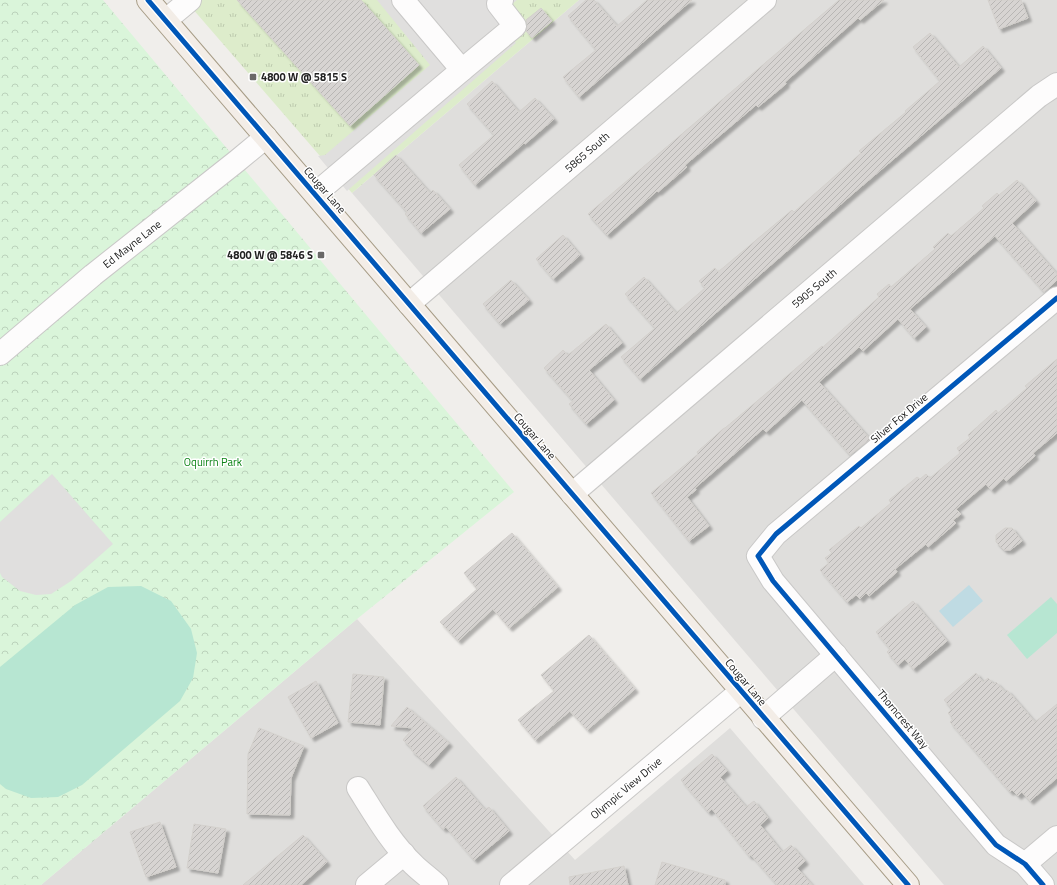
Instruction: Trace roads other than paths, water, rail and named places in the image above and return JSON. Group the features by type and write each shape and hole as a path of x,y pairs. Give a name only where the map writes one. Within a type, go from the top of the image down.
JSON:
{"main road":[{"name":"Cougar Lane","path":"148,0 763,718 908,885"}],"street":[{"path":"166,20 190,0"},
{"path":"403,0 462,70"},
{"name":"5865 South","path":"409,304 765,0"},
{"path":"315,194 515,26 498,1"},
{"name":"5905 South","path":"572,494 1039,96 1057,84"},
{"name":"Ed Mayne Lane","path":"0,354 93,275 266,137"},
{"name":"Silver Fox Drive","path":"758,556 776,534 1057,298"},
{"name":"Thorncrest Way","path":"758,556 773,581 996,845 1025,864 1043,885"},
{"path":"763,718 836,655"},
{"name":"Olympic View Drive","path":"511,885 741,691"},
{"path":"358,788 383,828 404,854 414,866 437,885"},
{"path":"1025,864 1057,837"},
{"path":"367,885 404,854"}],"water":[{"path":"969,585 983,601 953,627 939,611"}],"place":[{"name":"4800 W @ 5815 S","path":"253,77"},
{"name":"4800 W @ 5846 S","path":"321,255"}],"park label":[{"name":"Oquirrh Park","path":"213,462"}]}
